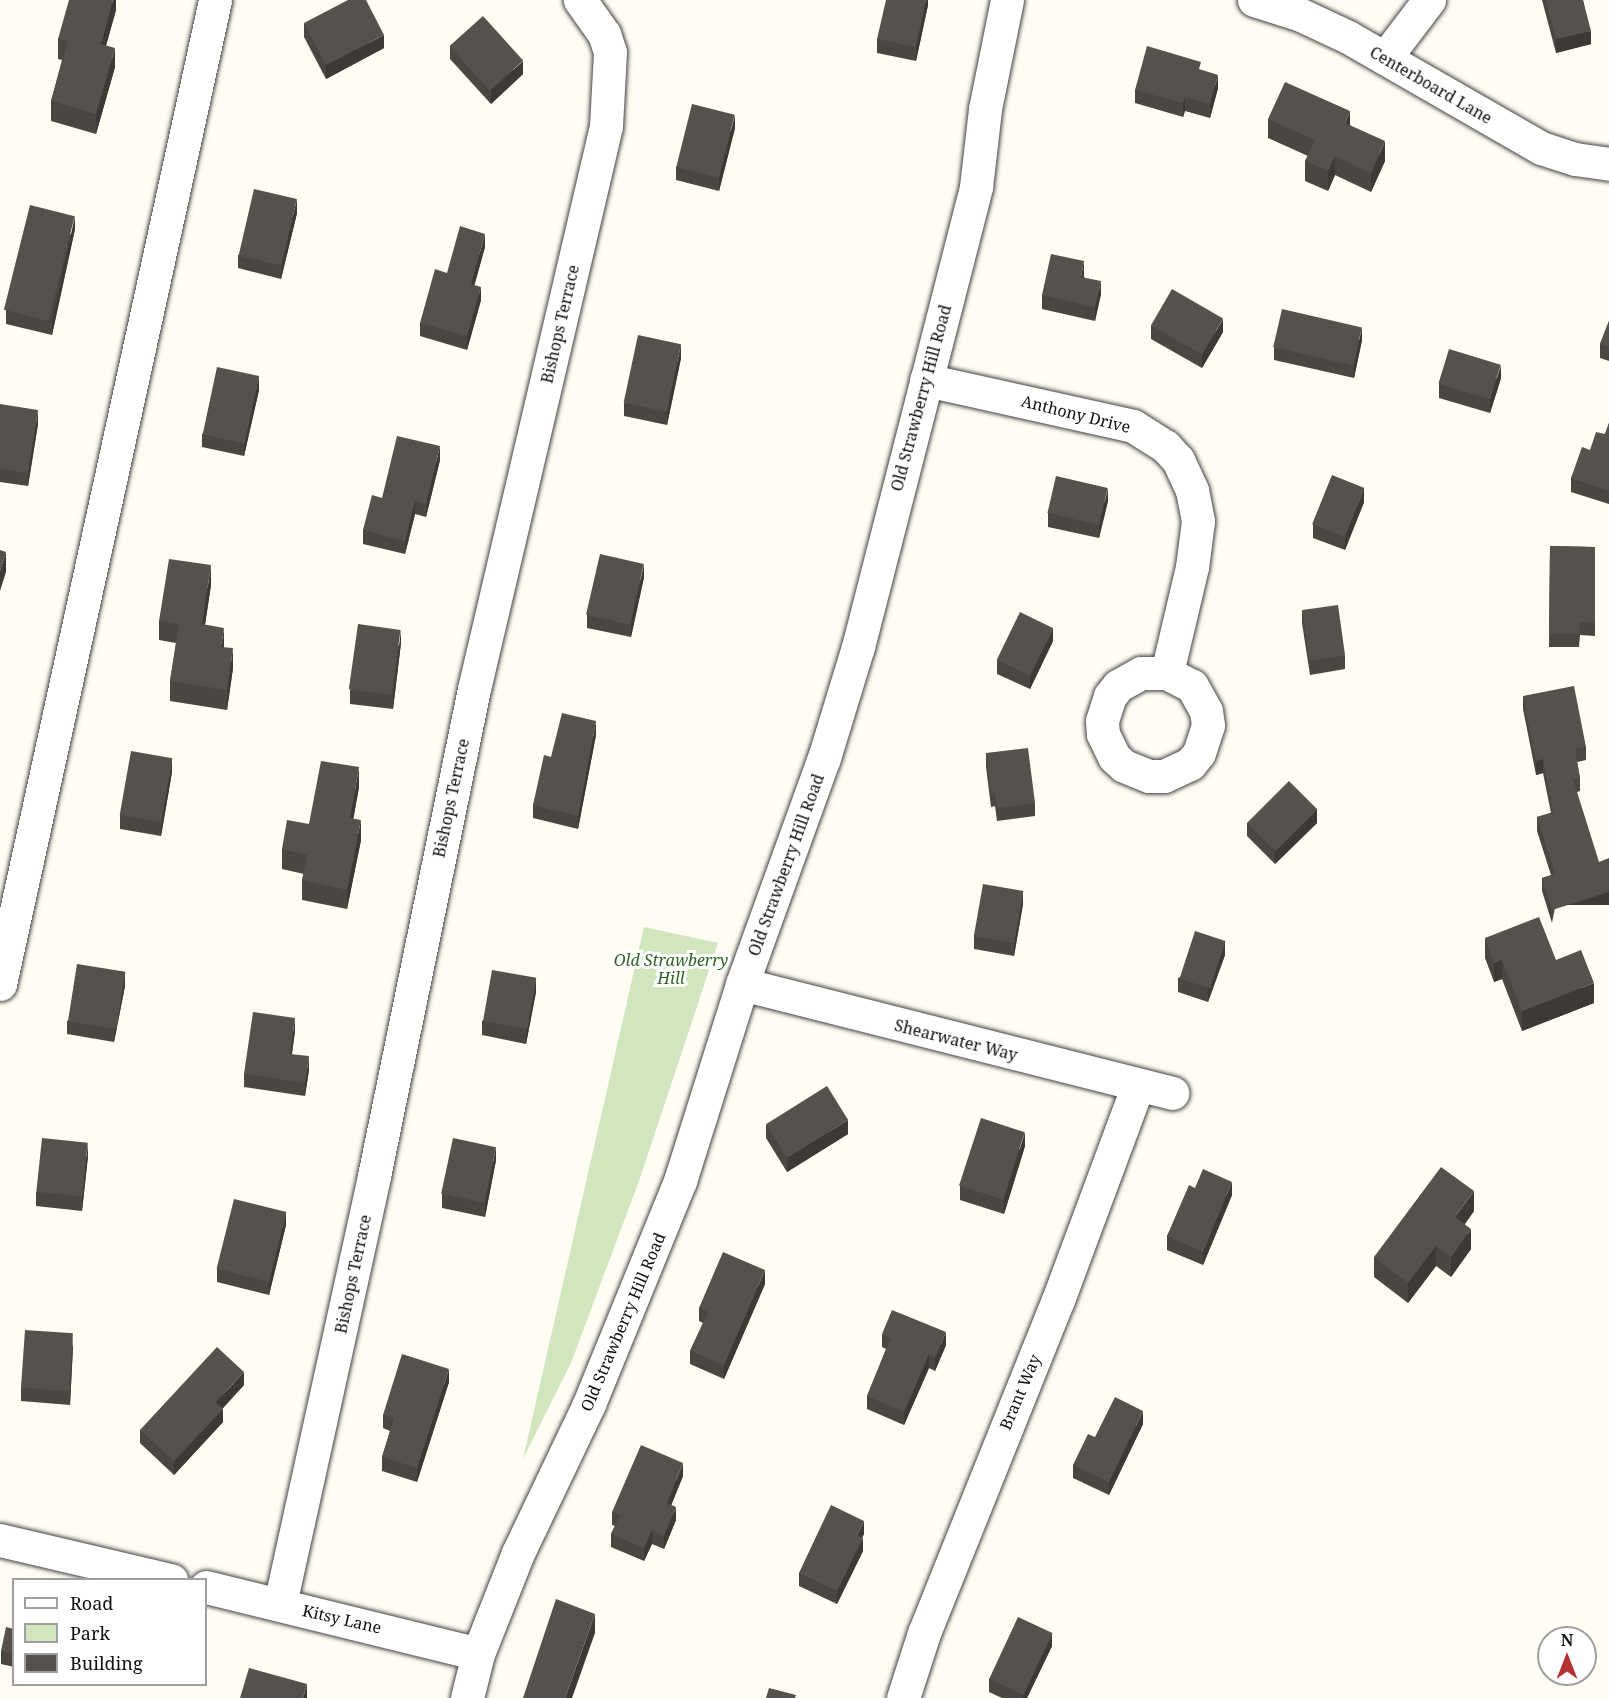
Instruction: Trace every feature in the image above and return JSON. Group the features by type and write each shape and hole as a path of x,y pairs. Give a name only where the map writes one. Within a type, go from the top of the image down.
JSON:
{"street":[{"path":"0,984 215,0"},
{"name":"Bishops Terrace","path":"280,1604 364,1221 474,689 606,126 610,52 604,34 580,0"},
{"name":"Old Strawberry Hill Road","path":"467,1698 478,1654 518,1553 580,1424 641,1282 680,1181 742,984 824,758 854,658 976,187 985,109 1007,0"},
{"name":"Centerboard Lane","path":"1254,0 1301,15 1385,58 1541,148 1575,159 1609,164"},
{"path":"1385,58 1429,0"},
{"name":"Anthony Drive","path":"926,380 1133,426 1165,446 1178,460 1192,490 1198,521 1192,567 1167,672"},
{"name":"Shearwater Way","path":"742,984 1172,1093"},
{"name":"Brant Way","path":"903,1698 924,1633 1058,1300 1138,1085"},
{"path":"0,1540 162,1578"},
{"name":"Kitsy Lane","path":"207,1587 478,1654"}],"green space":[{"name":"Old Strawberry Hill","path":"644,927 718,943 639,1181 571,1363 523,1459"}],"building":[{"path":"69,0 113,0 101,44 115,48 96,114 51,101 68,41 58,39"},
{"path":"348,0 366,0 384,35 326,65 304,23"},
{"path":"886,0 926,0 916,47 877,39"},
{"path":"1546,0 1583,0 1591,31 1556,39"},
{"path":"483,16 523,61 490,91 450,46"},
{"path":"1147,46 1201,62 1199,69 1218,75 1210,104 1185,97 1183,103 1135,90"},
{"path":"1285,82 1350,111 1345,123 1385,141 1371,173 1335,156 1328,171 1305,161 1315,140 1268,119"},
{"path":"692,104 735,115 719,178 676,167"},
{"path":"254,189 297,199 282,265 239,255"},
{"path":"30,205 75,216 49,321 4,310"},
{"path":"460,226 485,234 471,284 481,287 467,336 420,323 435,269 447,273"},
{"path":"1051,254 1084,261 1081,277 1101,281 1095,307 1042,295"},
{"path":"1172,289 1223,318 1202,355 1151,325"},
{"path":"1282,309 1362,327 1353,365 1273,347"},
{"path":"1609,321 1609,347 1600,344"},
{"path":"638,335 681,344 667,412 624,402"},
{"path":"1449,349 1501,365 1490,399 1438,383"},
{"path":"217,367 259,376 245,443 203,434"},
{"path":"0,404 38,410 28,473 0,469"},
{"path":"1609,423 1609,491 1571,478 1582,447 1590,450 1596,432 1605,434"},
{"path":"397,436 440,446 426,504 415,501 405,541 363,530 372,495 382,498"},
{"path":"1332,475 1364,488 1345,537 1312,524"},
{"path":"1056,476 1108,488 1099,525 1047,513"},
{"path":"1550,546 1595,547 1595,623 1580,622 1579,634 1549,634"},
{"path":"0,550 6,552 0,571"},
{"path":"600,554 644,564 630,625 586,614"},
{"path":"169,559 211,565 202,624 224,628 221,647 233,648 227,690 170,681 179,624 159,621"},
{"path":"1338,605 1345,656 1309,661 1302,610"},
{"path":"1020,612 1053,628 1030,676 997,660"},
{"path":"358,624 401,630 391,695 349,689"},
{"path":"1574,686 1586,747 1575,749 1580,778 1573,779 1599,862 1609,858 1609,892 1552,910 1542,878 1555,874 1537,817 1553,812 1543,759 1536,761 1523,696"},
{"path":"562,713 596,721 578,816 533,805 544,755 551,757"},
{"path":"1028,748 1035,803 997,808 995,793 991,793 986,753"},
{"path":"131,751 172,758 161,822 120,815"},
{"path":"321,761 359,767 350,818 361,820 347,890 302,880 307,855 282,849 287,820 309,824"},
{"path":"1289,781 1317,809 1276,851 1247,823"},
{"path":"983,884 1023,891 1014,943 974,936"},
{"path":"1539,917 1556,960 1581,950 1594,983 1522,1011 1502,960 1494,963 1485,938"},
{"path":"1195,931 1225,941 1210,988 1180,979"},
{"path":"77,964 125,972 116,1029 68,1021"},
{"path":"492,970 536,978 527,1029 483,1021"},
{"path":"253,1012 295,1018 290,1054 309,1056 305,1083 244,1074"},
{"path":"827,1086 848,1120 787,1158 766,1124"},
{"path":"981,1118 1025,1132 1003,1200 959,1186"},
{"path":"42,1138 88,1143 82,1197 36,1192"},
{"path":"453,1138 496,1147 484,1203 441,1194"},
{"path":"1441,1167 1474,1191 1455,1217 1471,1229 1451,1257 1436,1246 1408,1283 1374,1257"},
{"path":"1203,1169 1232,1182 1203,1252 1167,1236 1189,1185 1195,1188"},
{"path":"234,1199 286,1212 269,1282 217,1269"},
{"path":"723,1252 765,1270 724,1365 690,1351 708,1312 699,1308"},
{"path":"892,1310 946,1332 935,1358 929,1354 904,1412 867,1396 891,1338 882,1334"},
{"path":"25,1330 73,1333 69,1391 21,1388"},
{"path":"217,1347 244,1372 216,1402 223,1409 174,1461 140,1430"},
{"path":"402,1354 449,1369 417,1468 382,1457 394,1418 383,1415"},
{"path":"1115,1397 1143,1411 1109,1482 1073,1465 1088,1434 1095,1437"},
{"path":"641,1445 683,1463 667,1503 676,1507 664,1536 652,1530 644,1548 611,1534 620,1515 612,1512"},
{"path":"831,1505 864,1521 857,1535 863,1538 837,1591 799,1573"},
{"path":"556,1599 595,1614 565,1698 523,1698"},
{"path":"1018,1617 1052,1633 1024,1695 989,1679"},
{"path":"6,1627 12,1628 12,1654 1,1651"},
{"path":"249,1668 307,1684 303,1698 240,1698"},
{"path":"769,1688 796,1695 795,1698 766,1698"}]}
